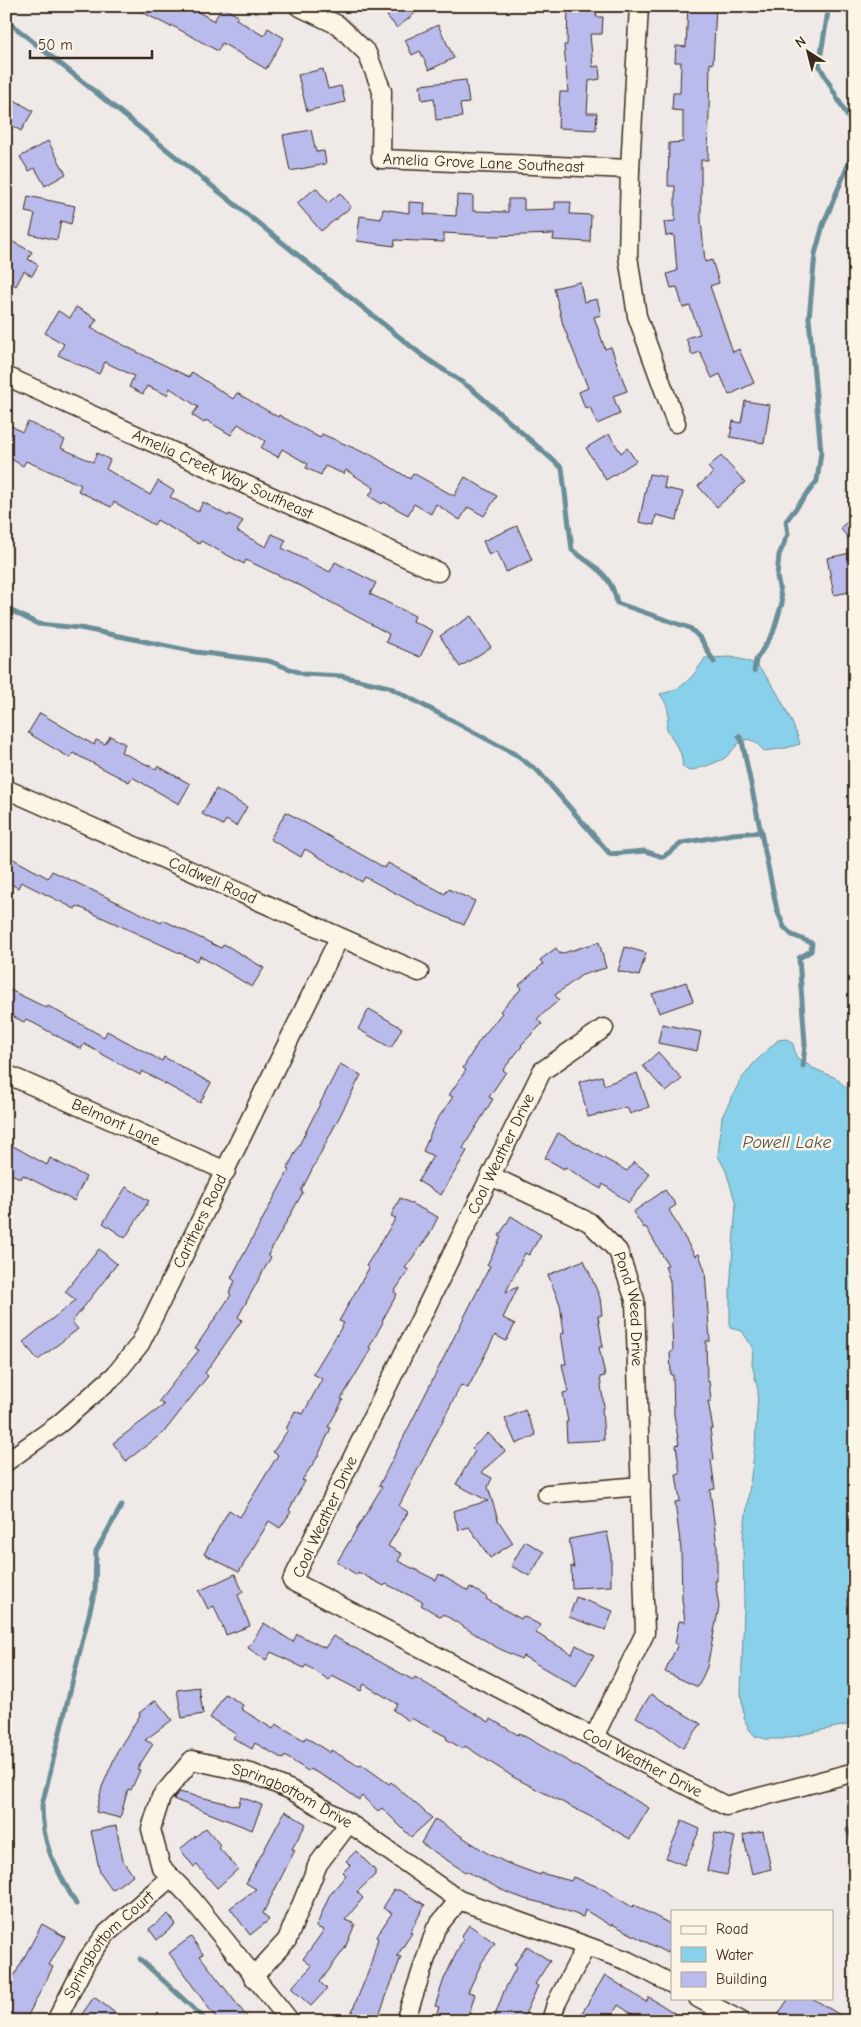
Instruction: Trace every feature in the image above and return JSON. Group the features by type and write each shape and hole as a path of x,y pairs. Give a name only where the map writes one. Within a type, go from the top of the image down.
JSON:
{"street":[{"name":"Amelia Grove Lane Southeast","path":"298,6 338,25 367,53 382,91 381,159 630,169"},
{"path":"639,6 630,169 628,256 637,316 676,423"},
{"name":"Amelia Creek Way Southeast","path":"6,376 438,572"},
{"name":"Caldwell Road","path":"6,789 419,972"},
{"name":"Carithers Road","path":"6,1462 59,1424 115,1375 140,1344 339,938"},
{"name":"Cool Weather Drive","path":"604,1028 542,1071 292,1581 726,1806 855,1772"},
{"name":"Belmont Lane","path":"6,1074 226,1171"},
{"name":"Pond Weed Drive","path":"491,1176 589,1222 618,1251 635,1300 645,1634 594,1737"},
{"path":"547,1494 641,1486"},
{"name":"Springbottom Drive","path":"290,2021 191,1898 161,1868 151,1829 161,1797 192,1760 251,1773 291,1790 349,1823 459,1900 628,1961 671,1983"},
{"path":"253,1977 287,1940 318,1864 349,1823"},
{"name":"Springbottom Court","path":"56,2021 87,1960 106,1934 171,1877"},
{"path":"405,2021 436,1928 459,1900"},
{"path":"551,2021 556,2004 586,1946"},
{"path":"705,2008 741,2021"}],"water":[{"path":"731,657 754,664 760,669 774,688 793,725 800,744 764,751 756,743 745,740 740,742 723,759 689,771 683,767 681,754 666,727 668,710 660,694 675,689 687,682 705,658"},
{"name":"Powell Lake","path":"787,1039 793,1044 796,1057 813,1068 836,1078 855,1096 855,1723 782,1739 766,1739 755,1736 749,1729 744,1718 741,1693 744,1608 743,1537 755,1446 758,1390 752,1364 753,1348 742,1331 730,1328 730,1290 736,1204 726,1171 718,1156 722,1117 740,1081 754,1063 778,1040"}],"building":[{"path":"130,6 188,6 214,21 222,7 238,16 236,19 264,36 268,28 284,38 266,69 222,43 218,51 171,25 171,27"},
{"path":"388,6 424,6 397,28 387,16 392,12"},
{"path":"568,6 597,6 596,17 603,17 602,34 590,34 593,67 599,66 600,79 589,81 587,113 597,113 596,130 558,128 560,92 568,92 564,45 567,45"},
{"path":"688,6 716,6 713,64 710,63 708,160 701,160 701,220 705,262 712,260 719,283 710,286 733,352 739,349 754,383 729,395 720,374 712,378 700,352 692,355 686,338 700,334 690,306 683,308 677,287 671,288 667,274 677,271 674,235 666,236 664,222 675,221 675,186 668,186 669,143 683,142 683,111 672,110 673,93 680,93 681,62 675,62 676,46 686,47"},
{"path":"438,25 454,58 429,70 420,51 412,55 405,40"},
{"path":"323,69 328,89 341,86 345,102 307,111 298,75"},
{"path":"466,80 469,103 460,104 462,117 436,120 434,98 422,100 420,85"},
{"path":"6,95 33,111 21,131 6,122"},
{"path":"311,130 316,152 324,151 326,164 290,171 283,135"},
{"path":"48,141 66,174 45,186 35,168 29,171 20,157"},
{"path":"316,188 328,203 340,193 351,207 321,231 297,203"},
{"path":"457,195 473,196 473,211 508,212 508,199 524,199 524,210 555,209 555,202 571,202 570,214 591,215 590,242 553,240 554,234 494,236 444,233 444,242 395,240 394,246 357,241 360,216 381,219 383,209 409,213 409,202 425,203 424,214 456,216"},
{"path":"28,196 75,206 71,224 61,221 57,240 30,234 35,214 25,212"},
{"path":"6,238 32,252 28,259 38,265 32,276 24,271 16,286 6,280"},
{"path":"580,282 584,302 597,299 601,315 594,317 605,349 611,347 627,391 613,396 620,414 597,424 590,407 585,408 579,392 588,388 563,325 554,288"},
{"path":"76,307 97,319 91,328 135,351 189,377 192,372 233,399 237,393 278,417 279,415 320,438 322,434 368,453 410,479 413,473 454,496 465,477 497,496 484,516 468,507 460,520 436,504 431,514 414,504 408,515 384,502 382,504 369,496 374,488 346,470 344,474 325,466 321,475 306,468 308,464 282,449 278,457 261,448 265,441 238,424 231,435 206,420 204,423 192,415 198,407 170,388 167,395 147,386 143,394 129,387 134,376 105,362 99,374 58,355 64,344 45,333 58,311 70,318"},
{"path":"745,401 770,405 764,443 730,437 733,421 741,423"},
{"path":"28,422 65,440 61,448 93,462 97,453 110,460 106,469 150,495 158,481 174,491 170,497 198,512 203,502 228,516 229,514 243,521 237,531 266,547 272,534 286,540 282,548 330,572 335,562 376,583 370,594 415,616 413,621 433,631 420,657 386,642 389,634 301,586 246,560 244,564 201,541 199,544 157,520 154,525 114,502 111,507 78,491 81,485 26,461 23,466 6,456 6,423 22,432"},
{"path":"609,434 621,453 627,448 636,461 606,480 586,448"},
{"path":"721,456 745,482 717,507 698,486 713,473 708,467"},
{"path":"649,474 666,477 664,488 683,492 677,520 656,515 654,525 639,522"},
{"path":"855,516 855,546 840,528"},
{"path":"517,526 532,560 506,572 497,551 489,555 483,541"},
{"path":"855,552 855,591 834,595 827,558"},
{"path":"471,616 491,647 460,667 440,636"},
{"path":"40,713 94,745 96,740 105,744 110,736 125,744 121,752 156,769 158,766 190,784 179,804 132,777 129,782 73,753 70,758 28,733"},
{"path":"216,789 247,807 236,826 226,820 223,825 202,814"},
{"path":"286,812 385,868 388,863 445,894 448,889 475,901 464,925 418,905 365,877 362,882 305,849 301,857 270,839"},
{"path":"6,855 48,878 52,871 161,923 163,920 221,948 224,944 264,968 252,987 200,956 197,961 77,906 75,909 21,882 18,888 6,881"},
{"path":"599,942 606,968 582,975 555,995 559,1000 537,1019 542,1024 521,1045 503,1070 506,1072 489,1097 493,1099 463,1148 467,1151 441,1195 418,1181 433,1156 423,1151 436,1121 453,1097 449,1095 466,1070 463,1068 479,1041 502,1013 500,1011 522,988 519,985 543,964 540,960 556,948 560,954"},
{"path":"625,947 646,953 639,976 618,971"},
{"path":"686,982 693,1001 659,1013 652,994"},
{"path":"6,988 47,1008 48,1006 104,1037 107,1031 162,1061 164,1057 211,1083 200,1103 142,1071 140,1075 84,1044 81,1049 26,1019 24,1022 6,1013"},
{"path":"369,1009 402,1028 391,1048 358,1029"},
{"path":"662,1024 701,1032 697,1051 658,1043"},
{"path":"658,1052 682,1079 666,1092 643,1066"},
{"path":"340,1064 361,1075 301,1191 303,1192 268,1255 271,1257 238,1317 242,1320 205,1373 208,1376 164,1432 126,1461 113,1443 164,1405 159,1401 199,1350 195,1348 231,1295 229,1293 235,1281 231,1278 289,1170 287,1169"},
{"path":"637,1073 649,1107 630,1114 627,1107 588,1117 579,1082 602,1076 604,1085"},
{"path":"558,1133 627,1171 634,1162 650,1174 629,1203 603,1184 601,1189 565,1167 564,1169 545,1158"},
{"path":"6,1142 47,1165 50,1158 86,1177 74,1201 23,1175 21,1179 6,1171"},
{"path":"126,1187 149,1201 125,1238 103,1223"},
{"path":"665,1190 676,1205 669,1210 695,1256 699,1254 705,1271 710,1341 706,1341 707,1381 709,1381 711,1401 708,1401 713,1429 710,1429 714,1459 711,1460 715,1489 710,1490 717,1546 717,1581 715,1581 719,1607 707,1667 698,1687 665,1672 678,1644 675,1644 679,1621 685,1622 682,1599 681,1550 675,1502 680,1501 676,1474 680,1474 676,1445 679,1444 674,1415 673,1375 671,1375 670,1352 673,1351 670,1281 665,1266 668,1265 646,1227 644,1228 633,1212"},
{"path":"400,1198 438,1217 429,1235 405,1268 409,1270 394,1292 397,1294 369,1348 371,1349 341,1399 343,1400 328,1427 331,1428 317,1458 302,1480 305,1481 289,1510 291,1512 280,1528 269,1521 239,1572 204,1554 229,1510 240,1517 278,1455 273,1452 288,1430 286,1429 295,1411 303,1414 322,1379 313,1374 344,1323 339,1321 369,1268 366,1266 396,1218 391,1216"},
{"path":"511,1216 541,1235 529,1255 525,1253 506,1292 518,1287 503,1318 515,1324 506,1341 495,1335 468,1388 461,1385 399,1506 408,1512 388,1546 402,1554 398,1561 436,1580 439,1574 468,1591 470,1587 487,1597 486,1599 521,1619 523,1616 540,1625 536,1633 572,1654 576,1645 594,1655 576,1687 523,1656 521,1659 496,1647 443,1614 441,1617 421,1605 423,1602 386,1584 384,1586 358,1572 357,1575 337,1562 382,1487 379,1486 490,1266 487,1265 501,1237 499,1236"},
{"path":"99,1249 117,1264 72,1322 78,1329 38,1360 23,1342 76,1300 65,1292"},
{"path":"584,1260 600,1298 602,1315 598,1316 603,1347 599,1347 605,1376 600,1377 604,1407 602,1408 604,1440 567,1442 566,1422 568,1422 563,1393 568,1392 562,1364 566,1364 561,1334 564,1333 560,1304 548,1275"},
{"path":"525,1410 536,1435 516,1444 505,1419"},
{"path":"488,1433 505,1451 481,1472 492,1478 488,1487 498,1520 513,1543 490,1558 469,1527 459,1530 453,1511 488,1501 456,1484 475,1451 472,1448"},
{"path":"607,1532 611,1552 611,1586 572,1588 571,1566 574,1568 569,1539"},
{"path":"525,1541 544,1552 530,1576 511,1566"},
{"path":"235,1574 243,1592 238,1595 250,1626 226,1635 214,1606 208,1609 199,1591"},
{"path":"576,1597 613,1611 606,1630 569,1617"},
{"path":"264,1623 293,1642 297,1634 325,1648 333,1636 413,1680 415,1677 489,1722 491,1719 518,1735 519,1733 649,1808 630,1839 515,1778 465,1746 463,1749 446,1739 447,1737 411,1718 409,1721 393,1710 397,1704 364,1684 361,1691 332,1676 329,1680 306,1665 304,1668 271,1652 266,1660 248,1648"},
{"path":"199,1687 203,1714 182,1718 177,1690"},
{"path":"225,1694 243,1705 241,1709 273,1729 276,1724 304,1740 306,1737 330,1753 331,1750 359,1766 361,1764 389,1784 391,1782 432,1818 411,1837 382,1808 378,1811 362,1796 359,1800 336,1783 310,1769 308,1771 285,1756 283,1759 255,1743 252,1749 233,1738 236,1734 210,1718"},
{"path":"651,1694 701,1724 683,1748 656,1728 636,1717"},
{"path":"156,1700 172,1720 145,1740 153,1744 137,1769 140,1770 131,1790 128,1789 120,1818 96,1812 102,1787 118,1750 140,1715 139,1713"},
{"path":"179,1792 238,1806 241,1797 262,1805 252,1830 173,1799"},
{"path":"285,1811 306,1824 292,1849 295,1850 263,1913 269,1920 250,1935 230,1908 256,1889 246,1883"},
{"path":"435,1819 487,1853 507,1863 540,1875 541,1873 571,1881 573,1877 601,1888 632,1907 634,1905 671,1924 671,1945 667,1953 612,1924 611,1926 585,1910 583,1917 554,1906 506,1892 465,1872 421,1843"},
{"path":"682,1821 700,1829 684,1865 666,1858"},
{"path":"116,1826 123,1861 133,1875 112,1890 100,1873 91,1831"},
{"path":"206,1828 221,1846 219,1848 238,1869 217,1888 197,1865 194,1867 180,1849"},
{"path":"763,1831 771,1869 752,1874 743,1835"},
{"path":"715,1833 735,1837 727,1875 707,1871"},
{"path":"356,1851 375,1870 375,1875 357,1892 363,1898 345,1920 355,1924 345,1948 320,1982 327,1989 311,2006 291,1988 312,1966 303,1959 324,1930 316,1927 329,1896 346,1875 343,1872 350,1865 346,1861"},
{"path":"394,1890 399,1890 425,1905 410,1932 412,1933 397,1956 401,1957 377,2021 348,2021 369,1970 378,1938 376,1937 392,1913 383,1908"},
{"path":"168,1914 176,1924 157,1940 149,1929"},
{"path":"42,1924 65,1937 49,1965 53,1967 25,2021 6,2021 6,1991"},
{"path":"469,1925 495,1943 482,1962 468,1992 475,1994 467,2021 434,2021 439,2007 435,2006 444,1979 463,1939 461,1937"},
{"path":"191,1937 203,1954 200,1956 250,2021 218,2021 169,1953"},
{"path":"527,1946 550,1961 535,1984 538,1986 522,2021 493,2021 504,1991 517,1966 514,1965"},
{"path":"605,1975 646,2002 649,1997 687,2021 643,2021 618,2005 609,2021 577,2021"},
{"path":"94,1997 126,2021 77,2021"},
{"path":"788,2000 815,2000 850,2021 791,2021 779,2013"}],"waterway":[{"path":"829,6 819,65 855,130"},
{"path":"6,20 423,356 472,389 562,468 572,550 594,566 606,578 611,585 617,603 690,628 701,639 714,662"},
{"path":"754,671 756,660 773,633 782,603 777,576 779,555 788,534 786,521 817,481 821,452 809,318 815,254 823,225 851,158 855,140"},
{"path":"6,608 38,624 80,628 196,652 269,661 303,674 341,676 389,687 513,753 538,771 610,854 645,851 663,857 682,843 733,834 762,832"},
{"path":"739,736 742,741 777,910 784,927 792,935 812,943 811,951 799,958 805,1044 803,1066"},
{"path":"76,1904 56,1868 47,1845 42,1805 95,1590 96,1551 122,1505"},
{"path":"848,1830 855,1843"},
{"path":"140,1959 207,2021"}]}
